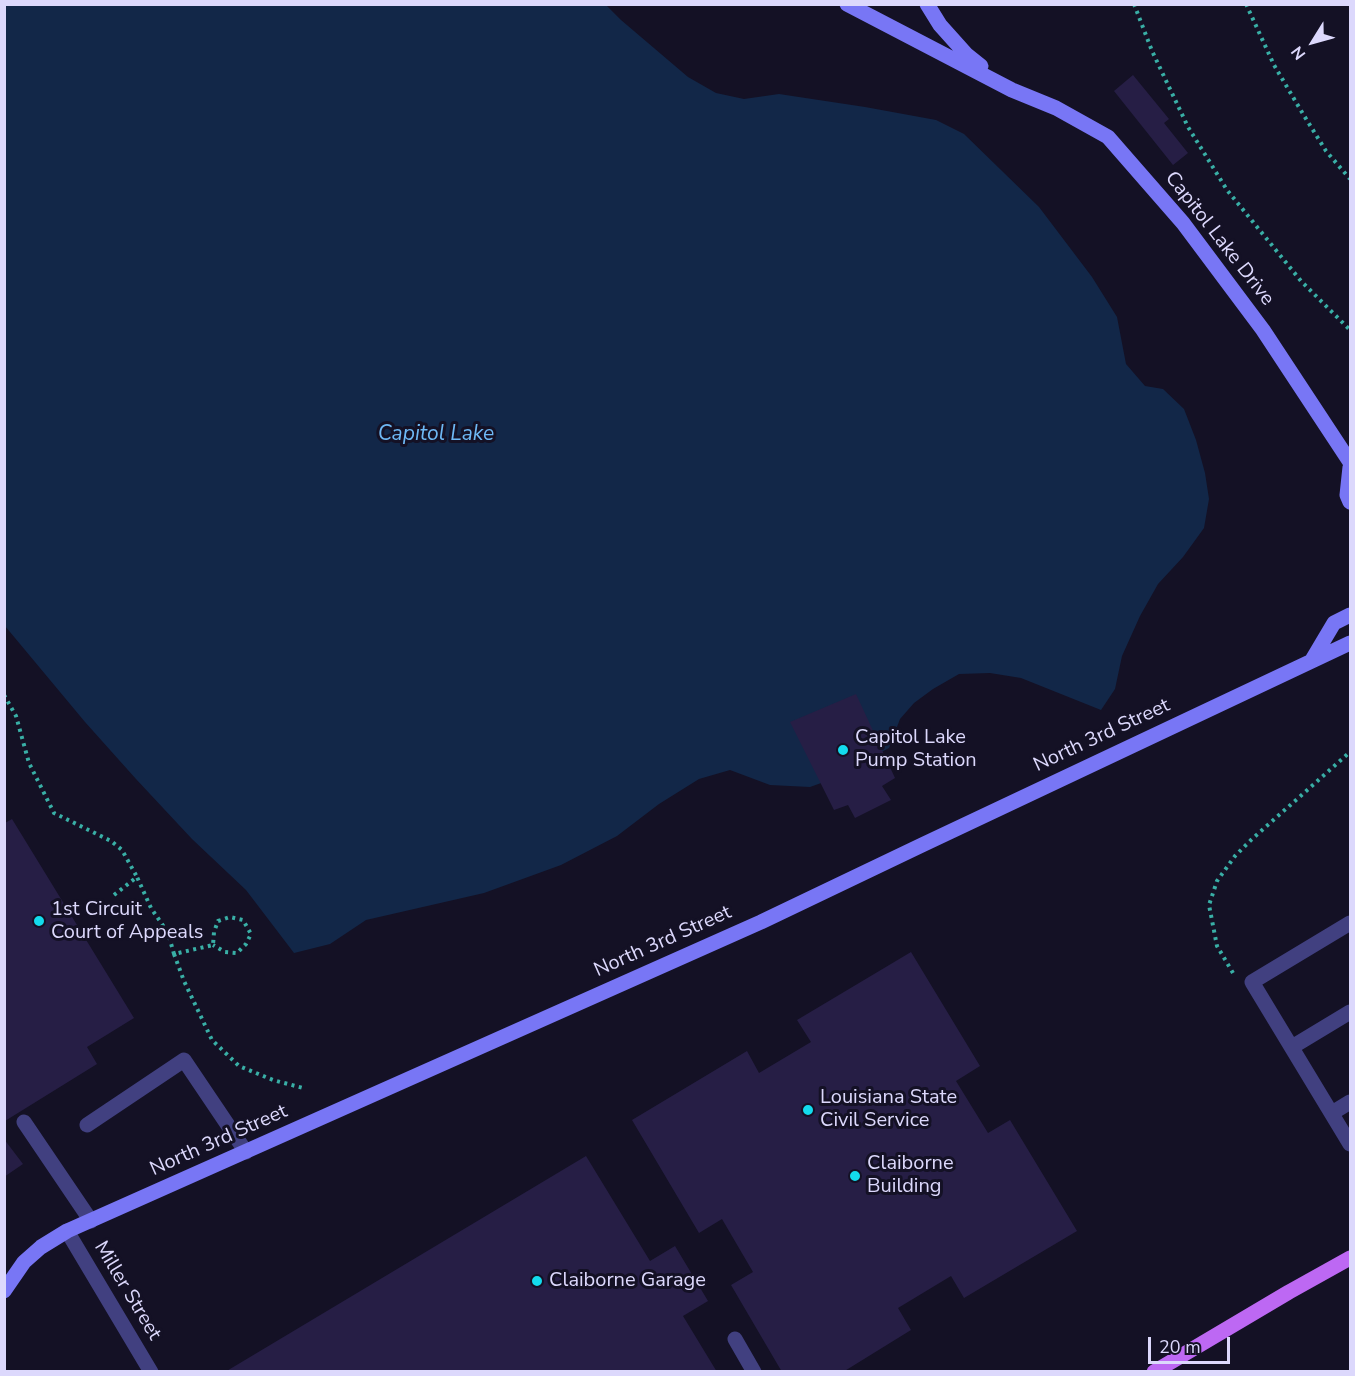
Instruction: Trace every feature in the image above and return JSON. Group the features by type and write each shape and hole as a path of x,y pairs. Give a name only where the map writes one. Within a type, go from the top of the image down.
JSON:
{"main road":[{"name":"Capitol Lake Drive","path":"847,4 1012,90 1056,108 1108,137 1183,223 1263,330 1350,462"},
{"name":"Capitol Lake Drive","path":"927,4 940,25 966,54 1012,90"},
{"path":"1350,467 1347,495 1350,502"},
{"path":"1312,660 1334,623 1350,615"},
{"name":"North 3rd Street","path":"4,1291 24,1262 41,1246 67,1231 761,922 1350,643"},
{"path":"1154,1371 1350,1258"}],"lane":[{"path":"1350,923 1252,982 1350,1144"},
{"path":"1292,1047 1350,1012"},
{"path":"87,1125 184,1060 246,1152"},
{"path":"1332,1113 1350,1102"},
{"path":"24,1122 91,1221"},
{"name":"Miller Street","path":"67,1231 151,1371"},
{"path":"735,1339 754,1371"}],"path":[{"path":"1134,4 1152,51 1188,127 1227,190 1301,281 1350,330"},
{"path":"1246,4 1274,65 1303,114 1326,151 1350,178"},
{"path":"4,695 16,716 29,763 54,813 111,841 122,850 151,908 168,933 184,981 212,1040 239,1066 273,1080 303,1088"},
{"path":"1252,982 1235,976 1217,946 1209,904 1217,880 1235,856 1251,840 1350,752"},
{"path":"114,895 136,877"},
{"path":"174,954 213,945 225,952 237,953 246,944 251,934 243,920 230,917 218,921 213,945"}],"water":[{"name":"Capitol Lake","path":"4,5 606,5 688,77 716,93 744,99 779,94 936,120 964,134 1039,207 1092,277 1117,317 1126,364 1145,386 1163,389 1184,409 1205,473 1209,499 1204,528 1183,557 1158,584 1122,656 1115,689 1101,710 1021,678 990,673 959,674 914,703 900,719 889,748 824,782 810,787 770,785 730,770 699,779 659,804 617,836 561,865 484,893 366,920 330,944 294,953 246,890 192,839 136,779 5,626"}],"building":[{"path":"1133,75 1169,119 1164,123 1188,153 1173,165 1114,91"},
{"name":"Capitol Lake Pump Station","path":"856,694 895,778 882,786 891,800 855,818 848,805 834,810 790,722"},
{"name":"1st Circuit Court of Appeals","path":"12,819 134,1018 87,1047 97,1064 5,1121 5,823"},
{"name":"Claiborne Building","path":"911,952 980,1066 956,1081 988,1133 1010,1120 1077,1231 964,1298 951,1276 898,1308 911,1330 843,1372 782,1372 731,1285 753,1272 722,1219 699,1233 632,1120 747,1051 759,1073 811,1042 797,1020"},
{"path":"4,1139 23,1164 4,1177"},
{"name":"Claiborne Garage","path":"586,1156 650,1261 675,1246 708,1301 683,1316 717,1372 225,1372"}],"place":[{"name":"Capitol Lake Pump Station","path":"843,750"},
{"name":"1st Circuit Court of Appeals","path":"39,921"},
{"name":"Louisiana State Civil Service","path":"808,1110"},
{"name":"Claiborne Building","path":"855,1176"},
{"name":"Claiborne Garage","path":"537,1281"}]}
